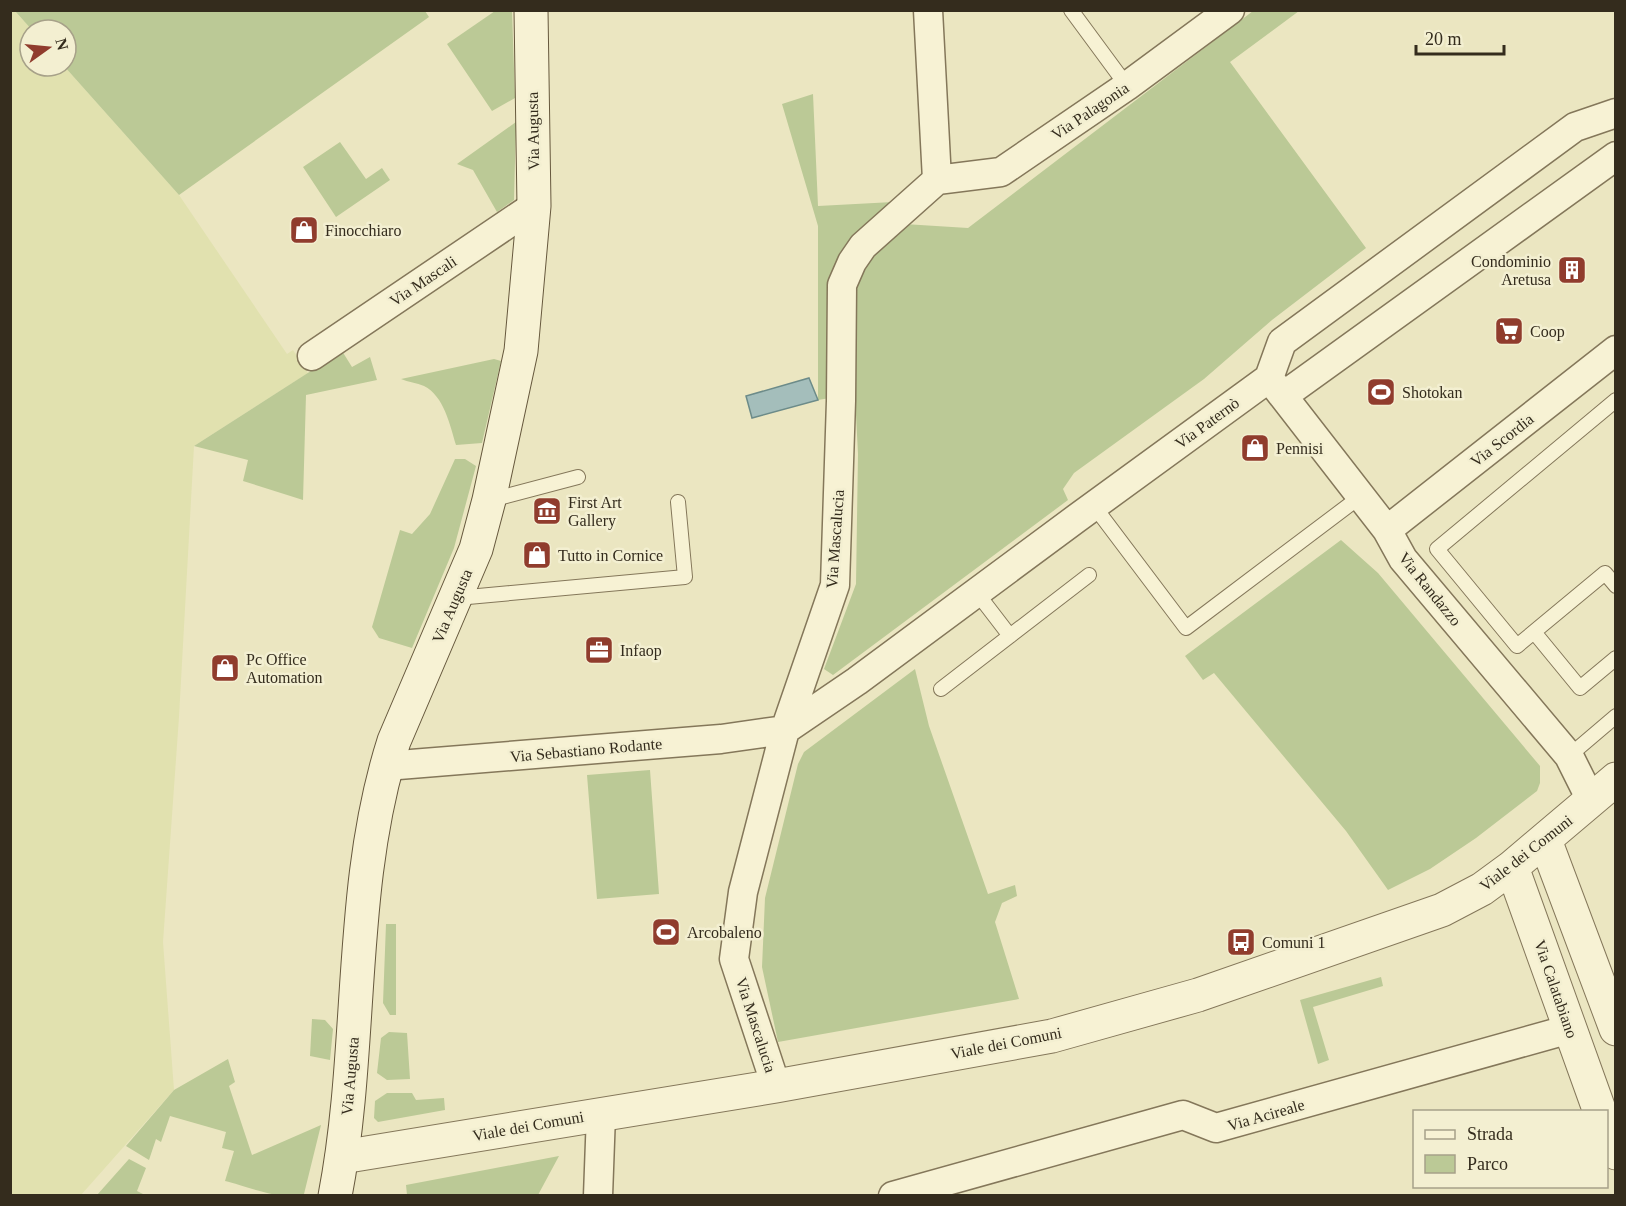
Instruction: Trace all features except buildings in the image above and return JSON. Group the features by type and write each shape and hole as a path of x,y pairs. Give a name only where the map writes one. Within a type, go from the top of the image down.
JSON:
{"street":[{"name":"Via Augusta","path":"335,1196 342,1158 364,879 386,766 394,741 476,549 489,500 521,351 534,206 531,10"},
{"path":"928,10 937,180"},
{"name":"Via Palagonia","path":"937,180 1001,172 1127,86 1230,10"},
{"path":"1276,387 1282,342 1575,127 1616,113"},
{"name":"Via Paternò","path":"785,730 857,681 1094,506 1276,387 1616,156"},
{"name":"Via Mascalucia","path":"776,1086 734,959 743,892 785,730 835,585 842,285 862,246 937,180"},
{"name":"Via Mascali","path":"312,356 534,206"},
{"name":"Via Scordia","path":"1387,531 1616,350"},
{"name":"Via Randazzo","path":"1276,387 1387,531 1403,559 1569,756 1603,789"},
{"name":"Via Sebastiano Rodante","path":"386,766 721,739 785,730"},
{"name":"Viale dei Comuni","path":"342,1158 776,1086 1052,1036 1197,995 1442,910 1482,889 1512,867 1603,789"},
{"path":"1545,840 1616,1029"},
{"name":"Via Calatabiano","path":"1512,867 1599,1110"},
{"name":"Via Acireale","path":"894,1196 1183,1115 1216,1128 1570,1029"},
{"path":"598,1196 601,1114"},
{"path":"1608,1133 1616,1153"}],"lane":[{"path":"1071,10 1127,86"},
{"path":"1616,400 1437,549 1517,646 1605,573 1616,586"},
{"path":"489,500 578,477"},
{"path":"1094,506 1186,628 1361,496"},
{"path":"455,598 685,577 678,502"},
{"path":"941,690 1089,575"},
{"path":"977,593 1010,636"},
{"path":"1534,632 1580,688 1616,658"},
{"path":"1569,756 1616,716"}],"green space":[{"path":"10,11 15,11 21,18 18,18 18,78 75,78 179,195 287,354 293,350 308,373 194,446 179,717 163,942 174,1090 81,1195 11,1195"},
{"path":"15,11 425,11 429,17 179,195 75,78 78,78 78,18 21,18"},
{"path":"495,11 512,11 515,98 492,111 447,44"},
{"path":"1253,11 1299,11 1230,62 1366,248 1272,320 1204,379 1074,473 1063,489 1068,500 833,675 824,669 856,584 858,454 850,298 858,269 904,224 968,228"},
{"path":"813,94 818,206 893,202 865,235 830,398 818,400 818,226 782,104"},
{"path":"516,122 514,200 497,212 473,170 457,164"},
{"path":"340,142 366,179 382,168 390,180 336,217 303,167"},
{"path":"342,351 352,367 370,357 377,380 306,395 303,500 243,481 248,460 194,446"},
{"path":"494,359 501,361 482,443 456,445 449,420 437,397 424,386 401,379"},
{"path":"455,459 465,459 476,466 454,548 412,648 379,638 372,627 400,530 412,534 430,514"},
{"path":"1341,540 1378,573 1540,766 1540,783 1537,791 1476,838 1430,869 1388,890 1346,831 1214,673 1203,680 1185,656"},
{"path":"915,669 929,726 988,894 1015,885 1017,896 1002,903 995,922 1019,999 778,1042 762,967 765,898 798,764 804,752"},
{"path":"650,770 659,894 597,899 587,775"},
{"path":"386,924 396,924 396,1015 390,1015 383,1003"},
{"path":"1381,977 1383,986 1313,1007 1329,1060 1318,1064 1300,1000"},
{"path":"312,1019 325,1020 333,1029 330,1060 310,1056"},
{"path":"389,1032 407,1033 410,1079 387,1080 377,1073 381,1038"},
{"path":"228,1059 235,1082 229,1086 252,1155 321,1125 304,1194 276,1195 225,1181 234,1151 222,1148 226,1132 170,1116 161,1142 156,1139 149,1160 126,1146 174,1090"},
{"path":"387,1093 412,1093 416,1100 444,1098 445,1110 378,1122 374,1118 375,1101"},
{"path":"559,1156 538,1195 407,1195 406,1185"},
{"path":"129,1159 146,1168 137,1191 145,1195 97,1195"}],"water":[{"path":"809,378 818,400 752,418 746,396"}],"place":[{"name":"Finocchiaro","path":"304,230"},
{"name":"Condominio Aretusa","path":"1572,270"},
{"name":"Coop","path":"1509,331"},
{"name":"Shotokan","path":"1381,392"},
{"name":"Pennisi","path":"1255,448"},
{"name":"First Art Gallery","path":"547,511"},
{"name":"Tutto in Cornice","path":"537,555"},
{"name":"Infaop","path":"599,650"},
{"name":"Pc Office Automation","path":"225,668"},
{"name":"Arcobaleno","path":"666,932"},
{"name":"Comuni 1","path":"1241,942"}]}
